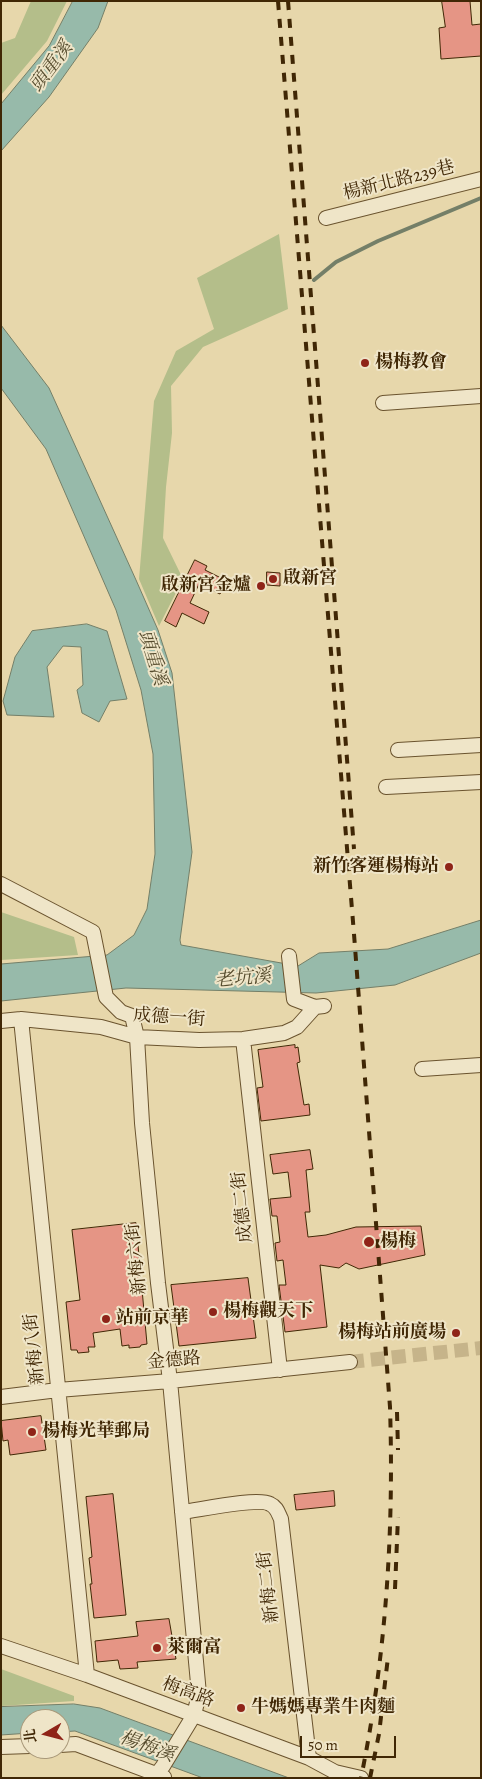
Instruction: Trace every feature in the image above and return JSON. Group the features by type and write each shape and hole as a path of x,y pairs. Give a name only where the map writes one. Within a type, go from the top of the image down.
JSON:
{"street":[{"name":"楊新北路239巷","path":"326,218 481,179"},
{"path":"383,402 481,396"},
{"path":"398,750 481,745"},
{"path":"386,787 481,782"},
{"name":"新梅六街","path":"1,884 93,932 106,997 121,1012 132,1016 137,1037 142,1123 170,1381 199,1694 194,1715 159,1774"},
{"name":"成德一街","path":"1,1021 21,1019 101,1027 137,1037 199,1040 243,1039 284,1033 297,1027 320,1006 294,999 289,956"},
{"name":"新梅八街","path":"21,1019 87,1675"},
{"name":"成德二街","path":"243,1039 280,1370"},
{"path":"422,1069 481,1065"},
{"name":"金德路","path":"1,1397 350,1362"},
{"name":"新梅二街","path":"182,1512 254,1502 268,1502 276,1508 281,1519 309,1758"},
{"name":"梅高路","path":"1,1646 87,1675 309,1758 335,1772 361,1778"},
{"path":"70,1744 76,1744 159,1774"},
{"path":"1,1747 20,1746"}],"green space":[{"path":"31,1 67,1 47,41 1,95 1,43 15,38"},
{"path":"279,234 288,309 203,347 171,386 172,433 163,538 183,579 159,626 139,579 154,401 176,351 214,329 197,278"},
{"path":"1,912 74,937 78,955 1,960"},
{"path":"1,1669 74,1696 74,1701 1,1706"}],"water":[{"name":"頭重溪","path":"73,1 108,1 98,28 49,97 1,151 1,104 49,46"},
{"path":"1,325 49,388 158,630 172,673 192,852 180,940 181,945 298,966 319,953 388,949 481,920 481,953 395,985 316,993 126,988 1,1001 1,964 107,955 134,935 147,909 155,854 153,754 141,690 116,610 46,449 1,388"},
{"path":"87,624 107,631 127,699 110,701 99,722 82,713 77,690 83,685 81,647 63,646 47,667 54,717 7,715 3,701 15,657 32,631"},
{"name":"楊梅溪","path":"74,1704 100,1708 289,1778 203,1778 75,1731 70,1731 70,1709 20,1709 20,1734 1,1735 1,1707"}],"building":[{"path":"442,1 470,1 472,25 481,24 481,56 441,59 439,28 445,27"},
{"path":"195,560 207,566 205,570 227,581 220,594 199,584 190,603 209,612 204,624 182,613 176,627 165,621"},
{"name":"啟新宮","path":"267,572 280,573 280,586 267,585"},
{"path":"295,1045 295,1048 298,1047 300,1062 297,1063 304,1105 309,1104 310,1115 261,1121 257,1088 263,1087 258,1050"},
{"path":"310,1150 313,1169 306,1170 310,1212 305,1212 308,1237 326,1235 356,1227 421,1226 425,1255 359,1269 346,1263 339,1268 320,1265 327,1327 285,1332 279,1285 286,1285 283,1260 277,1261 275,1243 280,1242 277,1216 272,1216 270,1199 291,1197 288,1172 273,1174 270,1155"},
{"path":"136,1223 147,1344 129,1348 129,1345 122,1346 120,1329 93,1333 95,1347 88,1347 89,1352 78,1353 77,1350 71,1350 66,1302 80,1300 72,1230"},
{"name":"楊梅觀天下","path":"248,1278 256,1338 179,1346 171,1285"},
{"path":"41,1416 46,1450 10,1455 8,1440 3,1441 1,1421"},
{"path":"334,1491 335,1506 296,1510 294,1495"},
{"path":"113,1494 126,1615 94,1618 89,1558 92,1557 86,1497"},
{"path":"169,1619 176,1659 137,1662 138,1668 120,1669 118,1660 97,1662 95,1641 138,1636 136,1622"}],"waterway":[{"path":"314,280 336,262 378,241 481,198"}],"tunnel":[{"path":"350,1362 481,1348"}],"railway":[{"path":"278,1 354,934 390,1407 391,1500 386,1593 377,1686 361,1778"},
{"path":"288,1 354,849"},
{"path":"397,1412 398,1450"},
{"path":"395,1589 398,1517"},
{"path":"370,1778 379,1734 388,1657"}],"place":[{"name":"楊梅教會","path":"365,363"},
{"name":"啟新宮","path":"273,579"},
{"name":"啟新宮金爐","path":"261,586"},
{"name":"新竹客運楊梅站","path":"449,867"},
{"name":"楊梅","path":"369,1242"},
{"name":"楊梅觀天下","path":"213,1312"},
{"name":"站前京華","path":"106,1319"},
{"name":"楊梅站前廣場","path":"456,1333"},
{"name":"楊梅光華郵局","path":"32,1432"},
{"name":"萊爾富","path":"157,1648"},
{"name":"牛媽媽專業牛肉麵","path":"241,1708"}],"water label":[{"name":"老坑溪","path":"243,979"}]}
